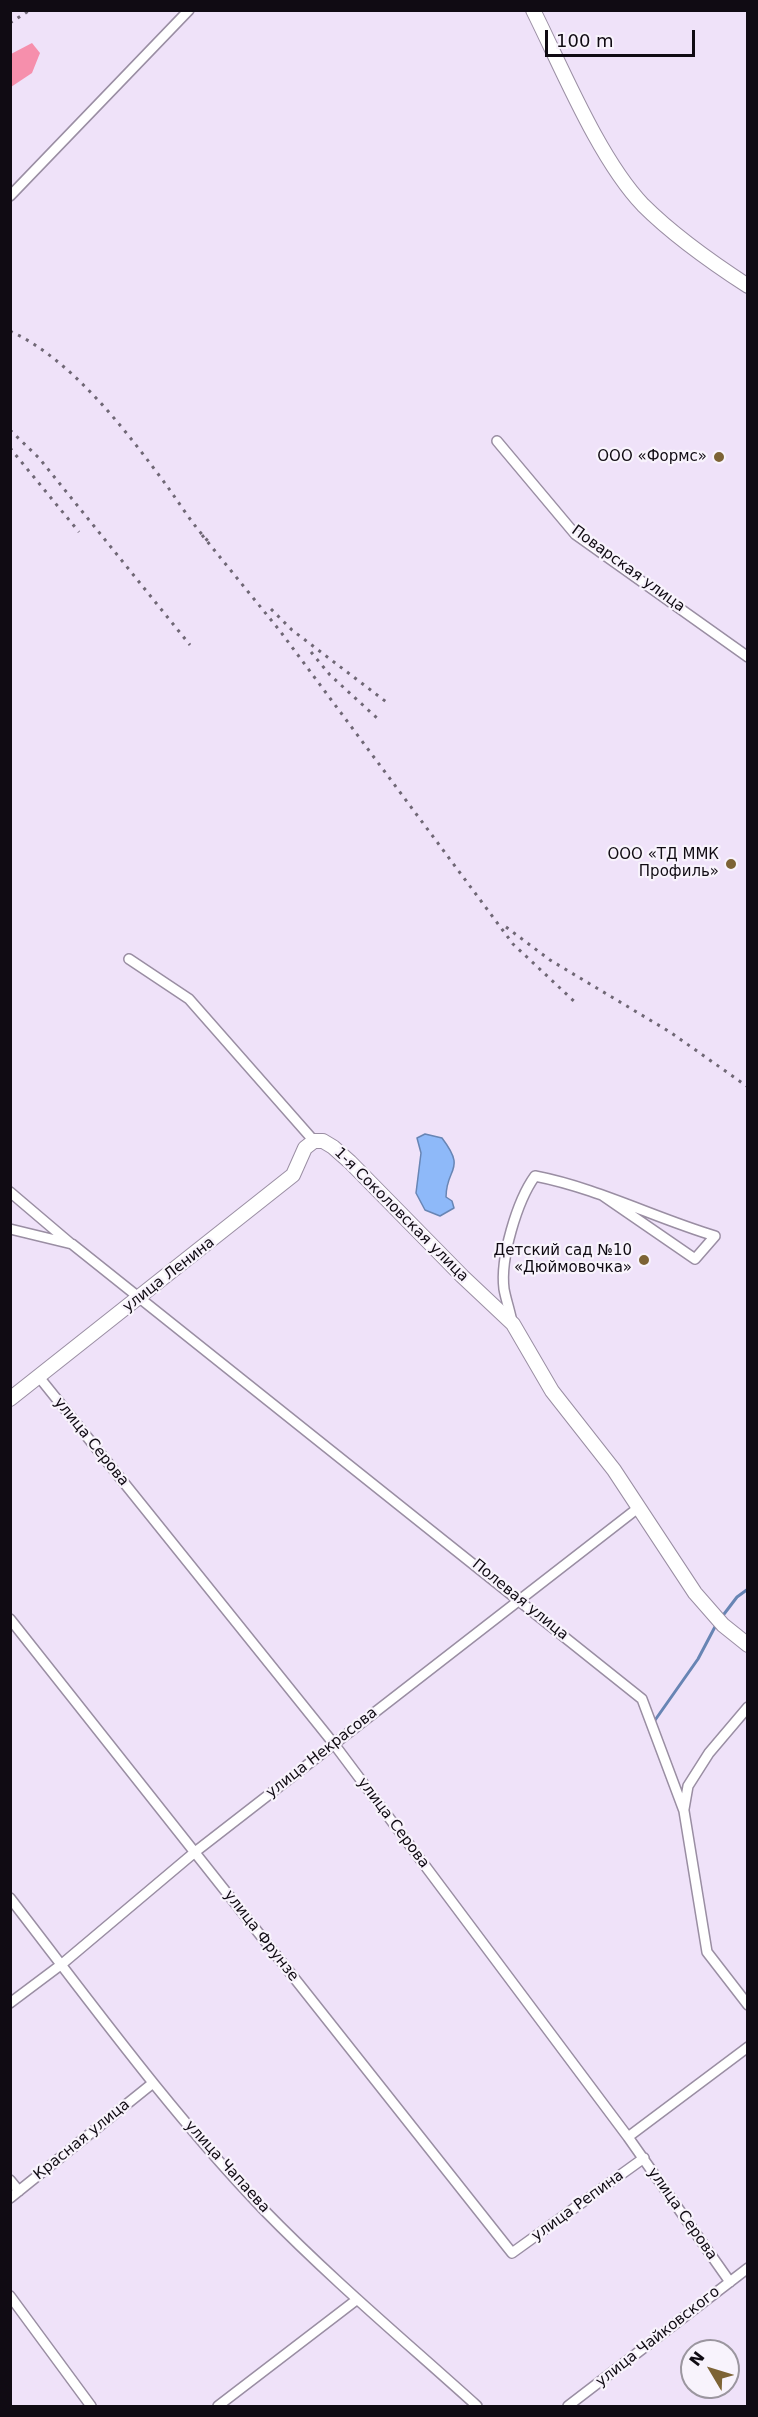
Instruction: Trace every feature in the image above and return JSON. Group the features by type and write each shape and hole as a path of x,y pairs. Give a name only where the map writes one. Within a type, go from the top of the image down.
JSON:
{"street":[{"path":"10,196 189,10"},
{"path":"533,10 607,154 642,204 681,239 747,286"},
{"name":"Поварская улица","path":"497,441 575,534 747,657"},
{"name":"1-я Соколовская улица","path":"129,959 189,999 314,1140 323,1141 333,1147 350,1162 513,1324 546,1382 614,1470 695,1593 720,1622 747,1645"},
{"name":"улица Ленина","path":"10,1399 293,1175 305,1148 314,1140"},
{"path":"513,1324 504,1289 504,1263 525,1190 535,1176 560,1181 602,1195 673,1223 716,1236 695,1259 602,1195"},
{"name":"Полевая улица","path":"10,1192 139,1299 642,1699 684,1811 707,1952 747,2005"},
{"path":"10,1229 72,1244"},
{"name":"улица Серова","path":"39,1377 334,1744 644,2158 730,2282"},
{"name":"улица Некрасова","path":"10,2003 62,1964 195,1852 638,1508"},
{"name":"улица Фрунзе","path":"10,1619 512,2253"},
{"path":"684,1811 688,1786 709,1753 747,1707"},
{"name":"улица Чапаева","path":"10,1898 153,2084 262,2208 355,2301 477,2406"},
{"path":"628,2137 747,2047"},
{"name":"Красная улица","path":"10,2198 153,2084"},
{"name":"улица Репина","path":"512,2253 644,2158"},
{"path":"10,2180 19,2191"},
{"name":"улица Чайковского","path":"568,2406 747,2268"},
{"path":"10,2296 91,2406"},
{"path":"218,2406 355,2301"}],"shaded area":[{"path":"32,43 40,53 32,73 11,87 11,54"}],"water":[{"path":"425,1134 442,1138 453,1157 453,1169 446,1197 452,1201 454,1208 440,1216 425,1210 416,1193 421,1153 417,1138"}],"waterway":[{"path":"721,1618 737,1597 748,1589"},
{"path":"653,1723 698,1659 717,1623"}],"railway":[{"path":"10,23 30,10"},
{"path":"10,331 55,360 97,399 134,443 208,541"},
{"path":"10,430 39,458 190,645"},
{"path":"10,448 79,532"},
{"path":"202,535 280,631 513,944 577,1004"},
{"path":"271,609 292,630 389,704"},
{"path":"311,652 330,675 377,718"},
{"path":"506,927 550,960 670,1032 748,1087"}],"place":[{"name":"ООО «Формс»","path":"719,457"},
{"name":"ООО «ТД ММК Профиль»","path":"731,864"},
{"name":"Детский сад №10 «Дюймовочка»","path":"644,1260"}]}
